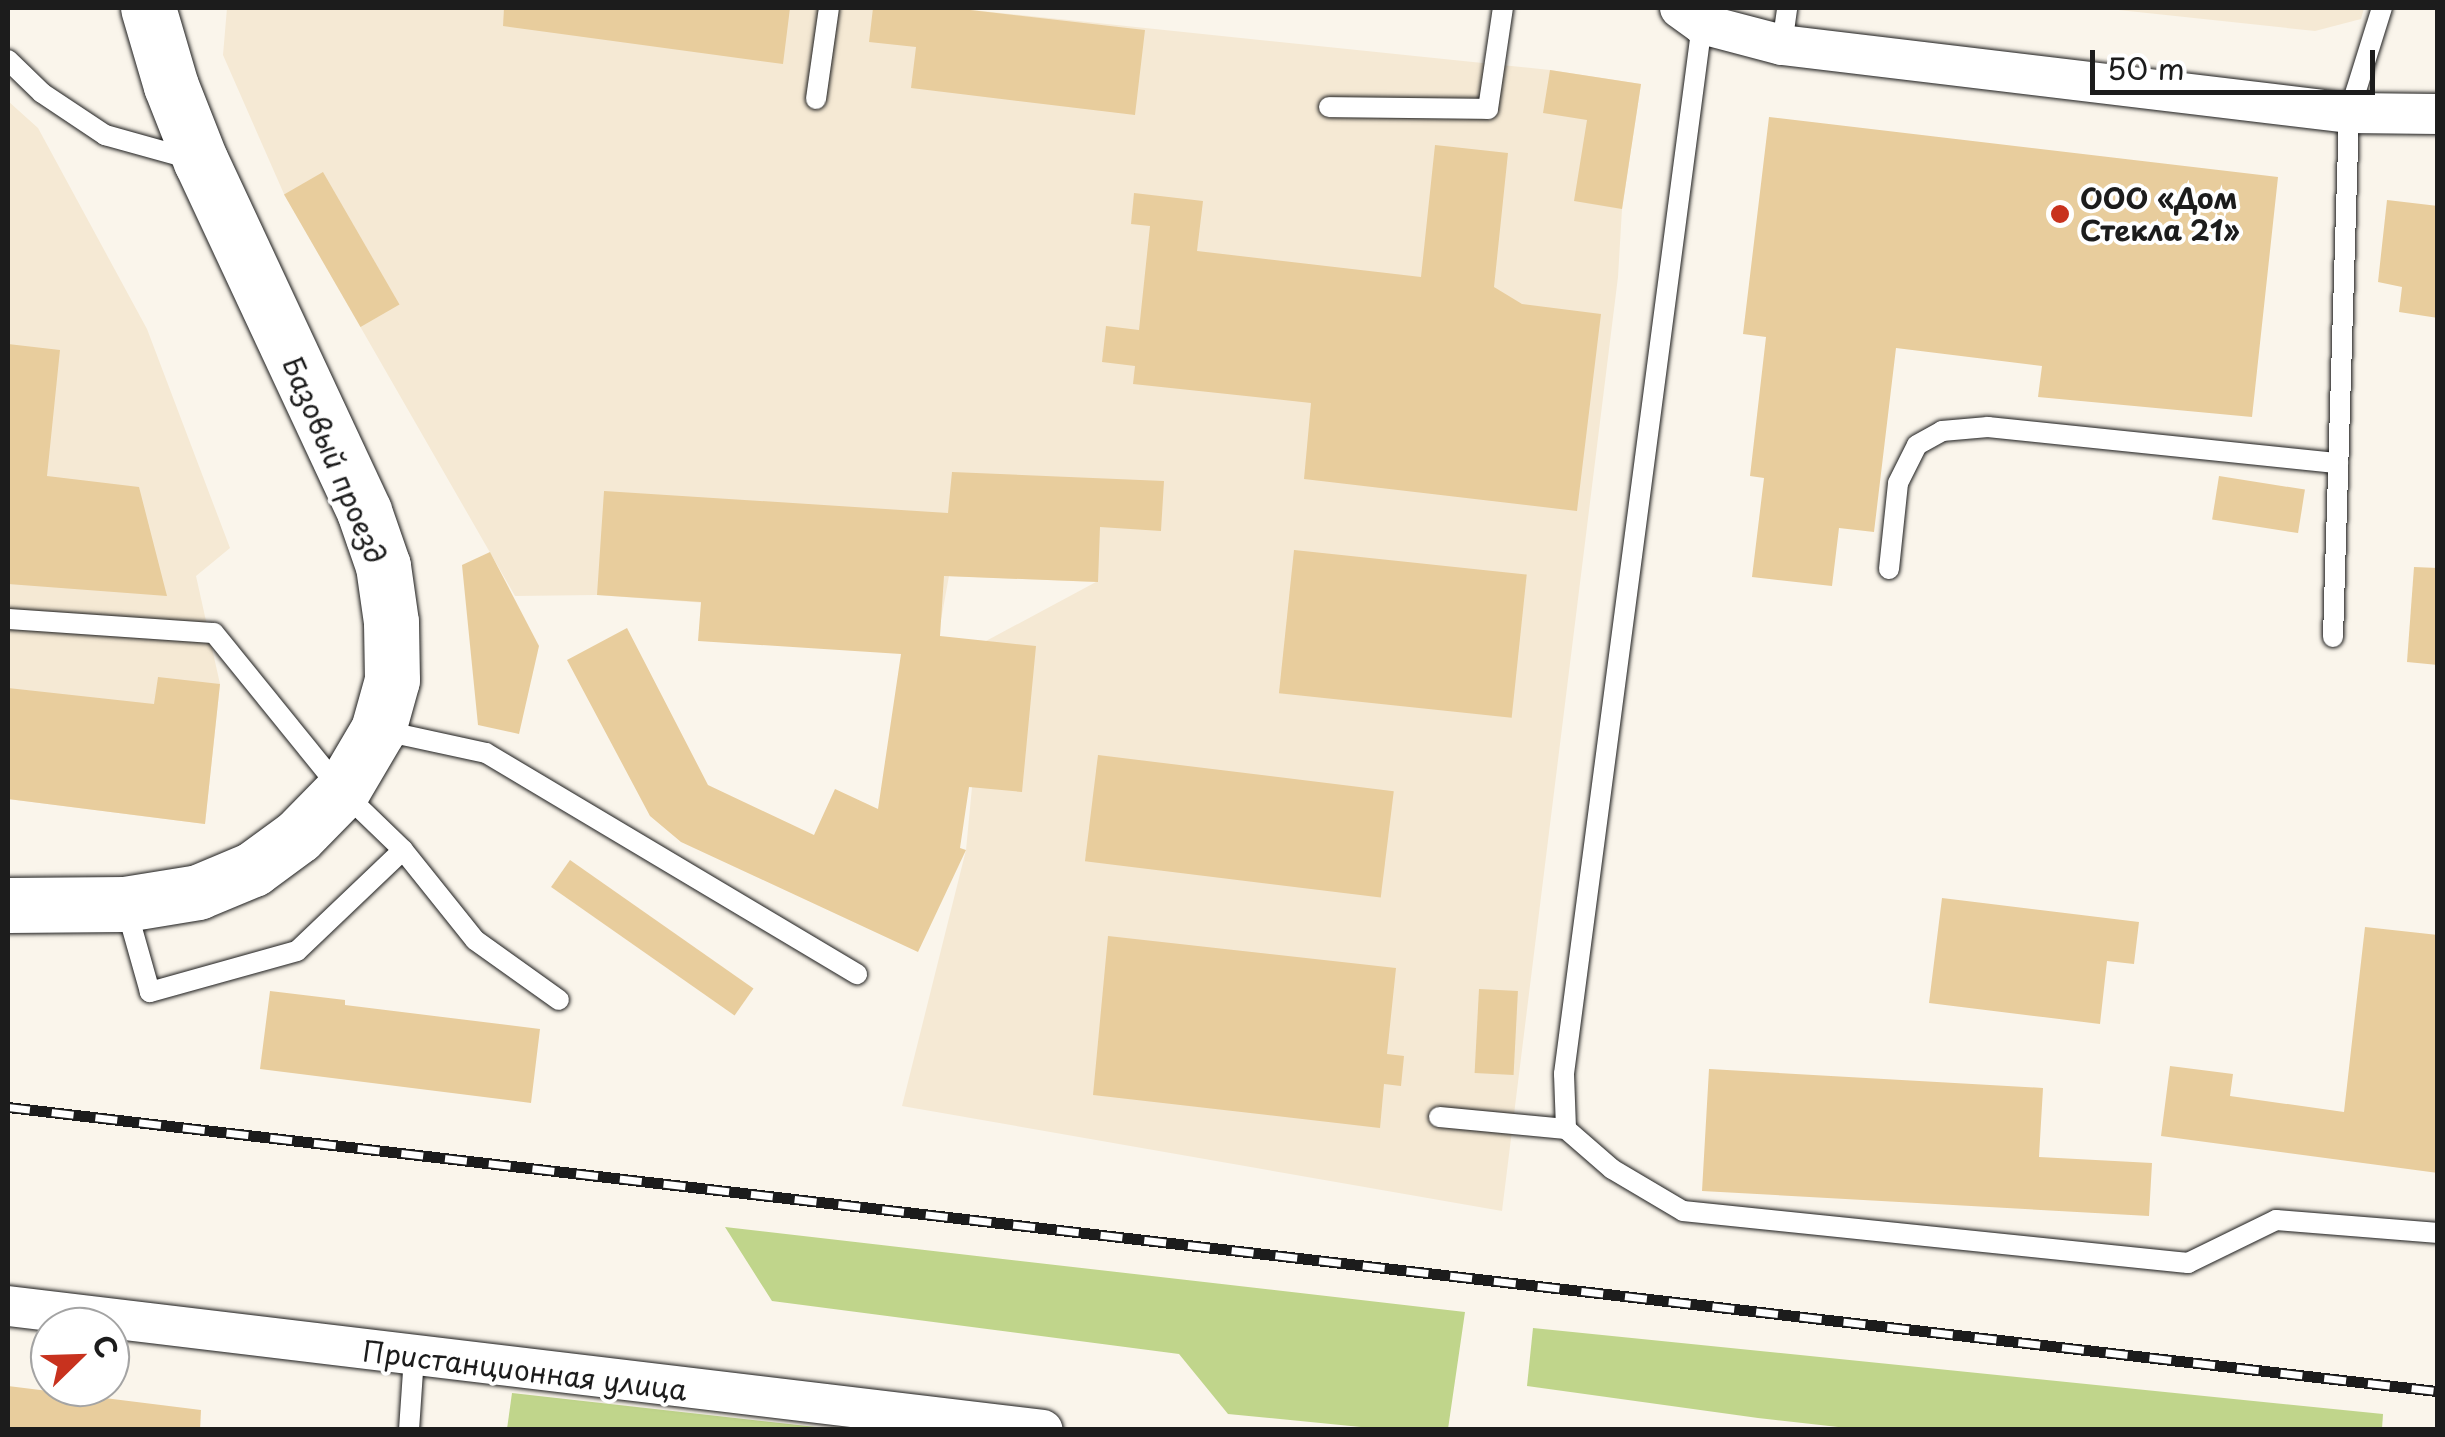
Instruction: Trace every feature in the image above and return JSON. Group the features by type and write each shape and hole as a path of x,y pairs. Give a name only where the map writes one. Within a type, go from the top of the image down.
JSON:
{"street":[{"name":"Базовый проезд","path":"8,906 124,904 198,892 253,868 298,836 342,791 378,730 392,680 392,622 383,566 364,511 201,162 147,10"},
{"path":"1691,16 1784,26 2349,113 2438,114"},
{"name":"Пристанционная улица","path":"8,1306 839,1418 1043,1430"}],"lane":[{"path":"816,99 828,8"},
{"path":"1328,107 1488,109 1503,8"},
{"path":"2333,636 2349,113 2382,8"},
{"path":"1566,1129 1564,1074 1691,16"},
{"path":"8,60 42,93 104,135 201,162"},
{"path":"1888,569 1898,483 1917,445 1942,431 1988,427 2338,464"},
{"path":"8,618 214,634 342,791 404,850 475,940 558,1000"},
{"path":"378,730 486,753 857,974"},
{"path":"124,904 150,992 296,951 404,850"},
{"path":"1439,1116 1566,1129 1612,1169 1683,1211 2188,1263 2276,1220 2438,1233"},
{"path":"411,1427 414,1358"}],"shaded area":[{"path":"227,8 953,8 1550,70 1641,84 1622,209 1618,277 1502,1211 902,1106 966,850 986,641 1096,582 949,576 941,620 597,595 515,596 284,194 223,55"},
{"path":"2100,8 2364,8 2361,19 2315,31"},
{"path":"8,101 38,128 147,329 230,548 196,576 220,684 205,824 8,799"}],"green space":[{"path":"725,1227 1465,1312 1448,1429 1381,1429 1228,1414 1179,1354 772,1301"},
{"path":"1533,1328 2383,1414 2382,1429 1865,1430 1758,1418 1527,1386"},
{"path":"512,1393 834,1429 507,1429"}],"building":[{"path":"504,8 790,8 783,64 503,26"},
{"path":"873,8 953,8 1145,30 1135,115 911,88 916,47 869,42"},
{"path":"1550,70 1641,84 1622,209 1574,201 1587,120 1543,113"},
{"path":"1769,117 2278,177 2252,417 2038,397 2042,366 1896,348 1874,532 1839,528 1832,586 1752,577 1764,478 1750,476 1766,337 1743,334"},
{"path":"1435,145 1508,153 1494,287 1522,304 1601,314 1577,511 1304,479 1311,403 1133,384 1135,366 1102,362 1106,326 1139,330 1150,226 1131,224 1134,193 1203,201 1197,251 1421,277"},
{"path":"323,172 400,305 361,327 284,195"},
{"path":"2387,200 2438,206 2438,318 2399,312 2402,287 2378,282"},
{"path":"8,344 60,350 47,476 139,487 167,596 8,584"},
{"path":"952,472 1164,481 1161,531 1100,527 1098,582 944,576 940,636 1036,646 1022,792 969,787 960,848 966,850 918,952 681,842 650,816 567,660 627,628 708,785 814,835 835,789 878,809 901,654 698,641 701,602 597,595 604,491 948,513"},
{"path":"2219,476 2305,490 2298,533 2212,519"},
{"path":"1294,550 1527,574 1512,718 1279,693"},
{"path":"490,552 539,646 519,734 478,725 462,565"},
{"path":"2414,567 2438,568 2438,665 2407,662"},
{"path":"158,677 220,684 205,824 8,799 8,688 154,704"},
{"path":"1098,755 1394,791 1381,898 1085,861"},
{"path":"570,860 753,988 735,1016 551,887"},
{"path":"1942,898 2139,922 2134,964 2107,961 2100,1024 1929,1003"},
{"path":"2365,927 2438,935 2438,1173 2161,1136 2170,1066 2233,1074 2230,1096 2344,1112"},
{"path":"1108,936 1396,968 1387,1054 1404,1056 1401,1086 1384,1084 1380,1128 1093,1095"},
{"path":"1479,989 1518,991 1514,1075 1475,1073"},
{"path":"270,991 345,1000 345,1005 540,1029 531,1103 260,1069"},
{"path":"1709,1069 2043,1088 2039,1157 2152,1163 2149,1216 1702,1191"},
{"path":"8,1386 30,1389 30,1407 130,1407 130,1401 201,1410 200,1430 8,1430"}],"railway":[{"path":"8,1107 2438,1391"}],"place":[{"name":"ООО «Дом Стекла 21»","path":"2060,214"}]}
